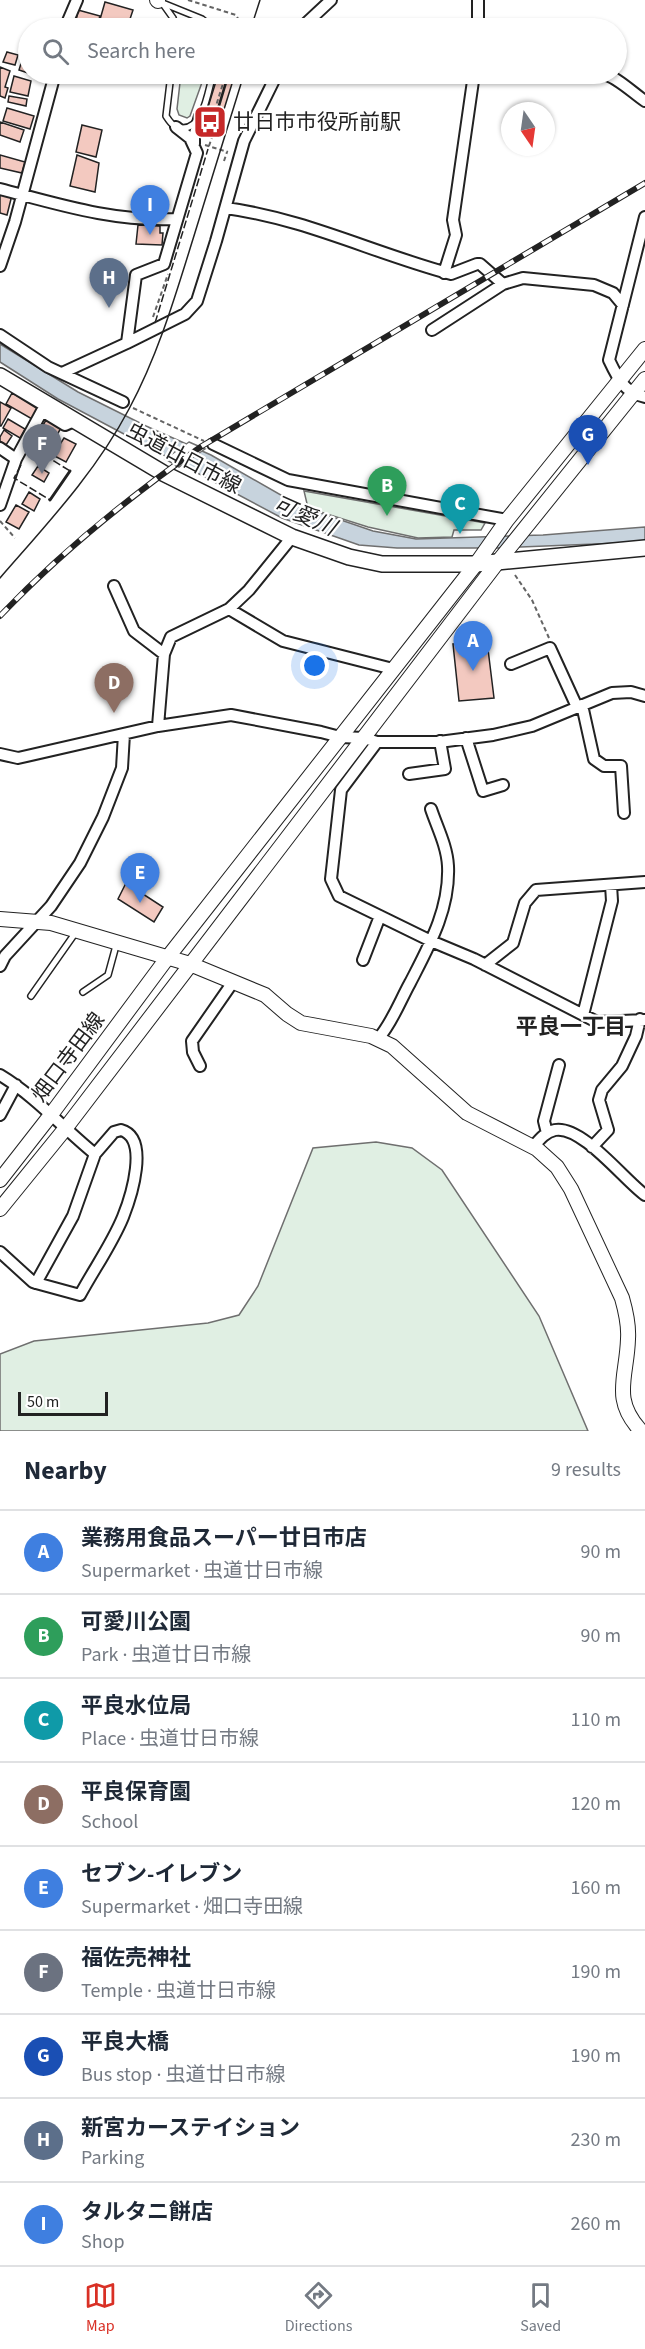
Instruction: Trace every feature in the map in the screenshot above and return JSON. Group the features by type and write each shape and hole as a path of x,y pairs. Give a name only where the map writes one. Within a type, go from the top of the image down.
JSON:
{"main road":[{"name":"虫道廿日市線","path":"0,376 163,473 292,537 349,557 382,564 645,548"}],"street":[{"path":"70,18 77,0"},
{"path":"310,18 323,4 331,0"},
{"path":"478,0 478,18"},
{"path":"0,266 52,84"},
{"path":"62,373 177,319 191,309 201,292 244,141 272,84"},
{"path":"444,273 456,235 453,220 473,84"},
{"path":"621,84 645,101"},
{"path":"127,343 136,275 164,264 196,155 194,137 200,116"},
{"path":"176,127 194,144"},
{"path":"0,189 63,207 123,218 146,221 177,219"},
{"path":"226,208 262,213 307,226 444,273 451,274 480,264 503,284"},
{"path":"639,395 619,381 609,360 645,217"},
{"path":"432,330 503,284 523,278 594,285 613,293 623,306"},
{"path":"0,335 62,373 128,405"},
{"name":"畑口寺田線","path":"0,1180 168,957 506,522 645,348"},
{"path":"0,1209 65,1129 190,964 370,740 502,557 639,395 645,379"},
{"path":"0,515 0,507 16,459 42,411 65,425 74,421"},
{"path":"213,444 288,480 506,522"},
{"path":"0,448 16,459"},
{"path":"158,726 164,654 171,637 229,609 249,590 292,537"},
{"path":"114,585 134,631 164,654"},
{"path":"229,609 284,641 393,669"},
{"path":"511,664 550,648 579,706 594,759 604,766 621,766 624,813"},
{"path":"0,754 18,758 158,726 231,716 340,737 440,741 493,735 532,726 612,693 632,693 645,696"},
{"path":"0,966 5,956 51,906 76,870 99,824 122,768 124,734"},
{"path":"466,738 479,794 503,785"},
{"path":"370,740 341,790 331,879 339,896 485,965 597,1022 642,1020 622,1066 602,1090 599,1100 608,1130 592,1147"},
{"path":"409,774 445,769 440,741"},
{"path":"378,1039 431,941 447,895 448,866 444,846 431,809"},
{"path":"485,965 513,943 525,903 536,890 645,882"},
{"path":"583,1015 612,902 611,885"},
{"path":"363,960 380,916"},
{"path":"0,919 37,921 77,930 168,957 265,995 300,1023 378,1039 401,1053 467,1113 533,1147 547,1157 565,1177 622,1298 628,1325 622,1396 628,1416 641,1431"},
{"path":"200,1066 193,1052 192,1041 233,982"},
{"path":"547,1133 544,1121 555,1068"},
{"path":"0,1076 28,1093 50,1116 95,1154"},
{"path":"0,1114 16,1085"},
{"path":"0,1252 36,1284 81,1294 122,1219 131,1192 136,1157 136,1144 132,1136 121,1130 114,1132 95,1154 73,1216 36,1284"},
{"path":"533,1147 547,1133 566,1130 592,1147 645,1195"}],"lane":[{"path":"158,0 200,18"},
{"path":"158,0 169,11 172,18"},
{"path":"170,84 166,116 176,127 190,127 200,116 210,84"},
{"path":"31,996 77,930"},
{"path":"83,992 108,975 117,942"}],"path":[{"path":"189,0 236,15 238,18"},
{"path":"213,134 211,147 240,156"},
{"path":"224,161 227,152"},
{"path":"128,405 213,444"},
{"path":"0,521 15,538"},
{"path":"512,571 539,614 550,639 550,648"}],"green space":[{"path":"180,84 201,84 190,116 187,118 179,115 177,109"},
{"path":"304,491 485,523 481,530 454,530 452,537 418,538 368,527 308,508"},
{"path":"376,1142 412,1148 442,1170 539,1316 588,1431 0,1431 0,1354 34,1341 208,1323 239,1315 258,1286 313,1148"}],"water":[{"name":"可愛川","path":"0,344 78,392 211,455 300,506 373,531 416,539 543,535 645,527 645,542 498,548 397,548 359,545 282,518 58,399 0,362"}],"pier":[{"path":"189,442 205,449 179,467 165,459"}],"building":[{"path":"105,2 133,10 130,18 100,18"},
{"path":"78,10 100,16 99,18 76,18"},
{"path":"7,52 18,55 15,65 3,62"},
{"path":"0,67 10,71 5,87 8,88 5,98 0,96"},
{"path":"14,76 18,77 18,84 30,84 28,96 10,92"},
{"path":"215,84 226,84 211,134 201,130"},
{"path":"225,84 232,84 216,135 210,133"},
{"path":"9,96 27,99 26,106 8,102"},
{"path":"7,108 34,116 30,129 3,121"},
{"path":"0,122 24,130 20,142 0,135"},
{"path":"82,125 102,130 96,157 76,152"},
{"path":"0,155 25,162 22,173 0,168"},
{"path":"77,155 99,163 95,192 70,186"},
{"path":"0,191 12,195 7,215 0,213"},
{"path":"138,225 160,226 160,233 163,233 162,245 136,244"},
{"path":"12,393 38,409 32,419 6,404"},
{"path":"0,402 11,408 1,426 0,426"},
{"path":"8,419 25,429 20,438 3,428"},
{"path":"46,420 61,428 54,440 39,432"},
{"path":"4,430 12,436 6,445 0,441"},
{"path":"64,438 76,444 66,462 45,451 48,445 57,449"},
{"path":"38,466 49,473 44,482 32,475"},
{"path":"29,492 40,499 34,511 22,504"},
{"path":"16,505 29,512 19,529 6,522"},
{"path":"487,641 494,698 459,701 453,644"},
{"path":"126,883 163,907 154,922 118,899"}],"tram line":[{"path":"254,18 260,0"},
{"path":"0,578 86,476 116,432 139,389 172,304 241,84"}],"railway":[{"path":"0,616 47,569 97,526 202,446 645,183"}],"fence":[{"path":"155,323 208,149"},
{"path":"27,448 28,445 70,471"},
{"path":"21,465 14,478 50,500"}],"wall":[{"path":"50,500 70,471"}],"place":[{"name":"廿日市市役所前駅","path":"210,122"},
{"name":"タルタニ餅店","path":"150,235"},
{"name":"新宮カーステイション","path":"109,308"},
{"name":"平良大橋","path":"588,465"},
{"name":"福佐売神社","path":"42,474"},
{"name":"可愛川公園","path":"387,516"},
{"name":"平良水位局","path":"460,534"},
{"name":"業務用食品スーパー廿日市店","path":"473,671"},
{"name":"平良保育園","path":"114,713"},
{"name":"セブン-イレブン","path":"140,903"}],"district":[{"name":"平良一丁目","path":"571,1026"}]}
